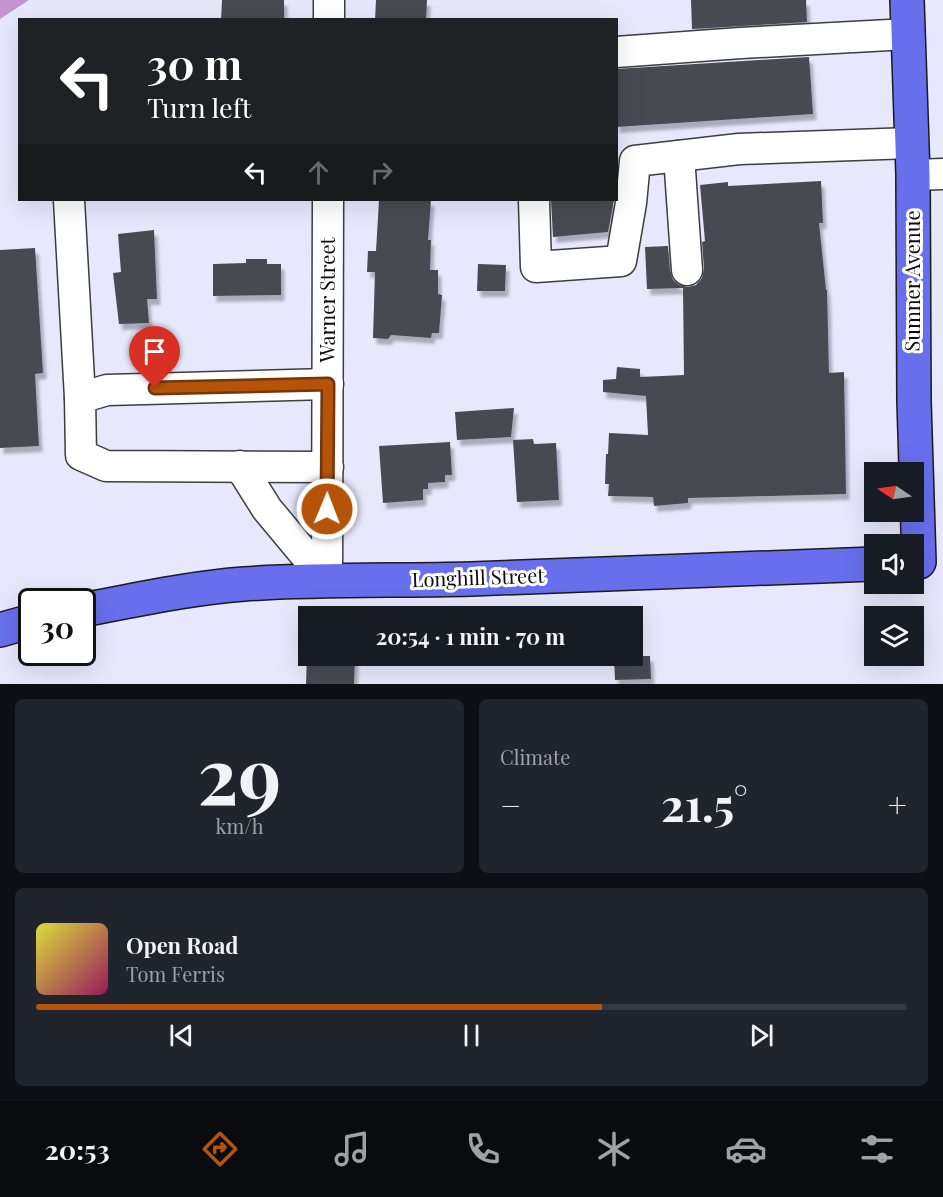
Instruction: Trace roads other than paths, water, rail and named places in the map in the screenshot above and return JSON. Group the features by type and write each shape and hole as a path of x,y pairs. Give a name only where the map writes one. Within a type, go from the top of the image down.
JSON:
{"main road":[{"name":"Sumner Avenue","path":"908,0 908,34 922,164 914,401 925,562"},
{"name":"Longhill Street","path":"96,608 241,584 864,564"},
{"path":"0,630 18,625"}],"street":[{"path":"329,0 329,18"},
{"path":"618,52 908,34"},
{"path":"534,201 536,267 621,261 631,203 634,161 739,149 922,164"},
{"path":"679,156 687,270"},
{"path":"69,201 81,455 106,466 328,467"},
{"name":"Warner Street","path":"327,581 328,201"},
{"path":"80,398 107,390 328,384"},
{"path":"240,466 267,509 327,581"}]}
